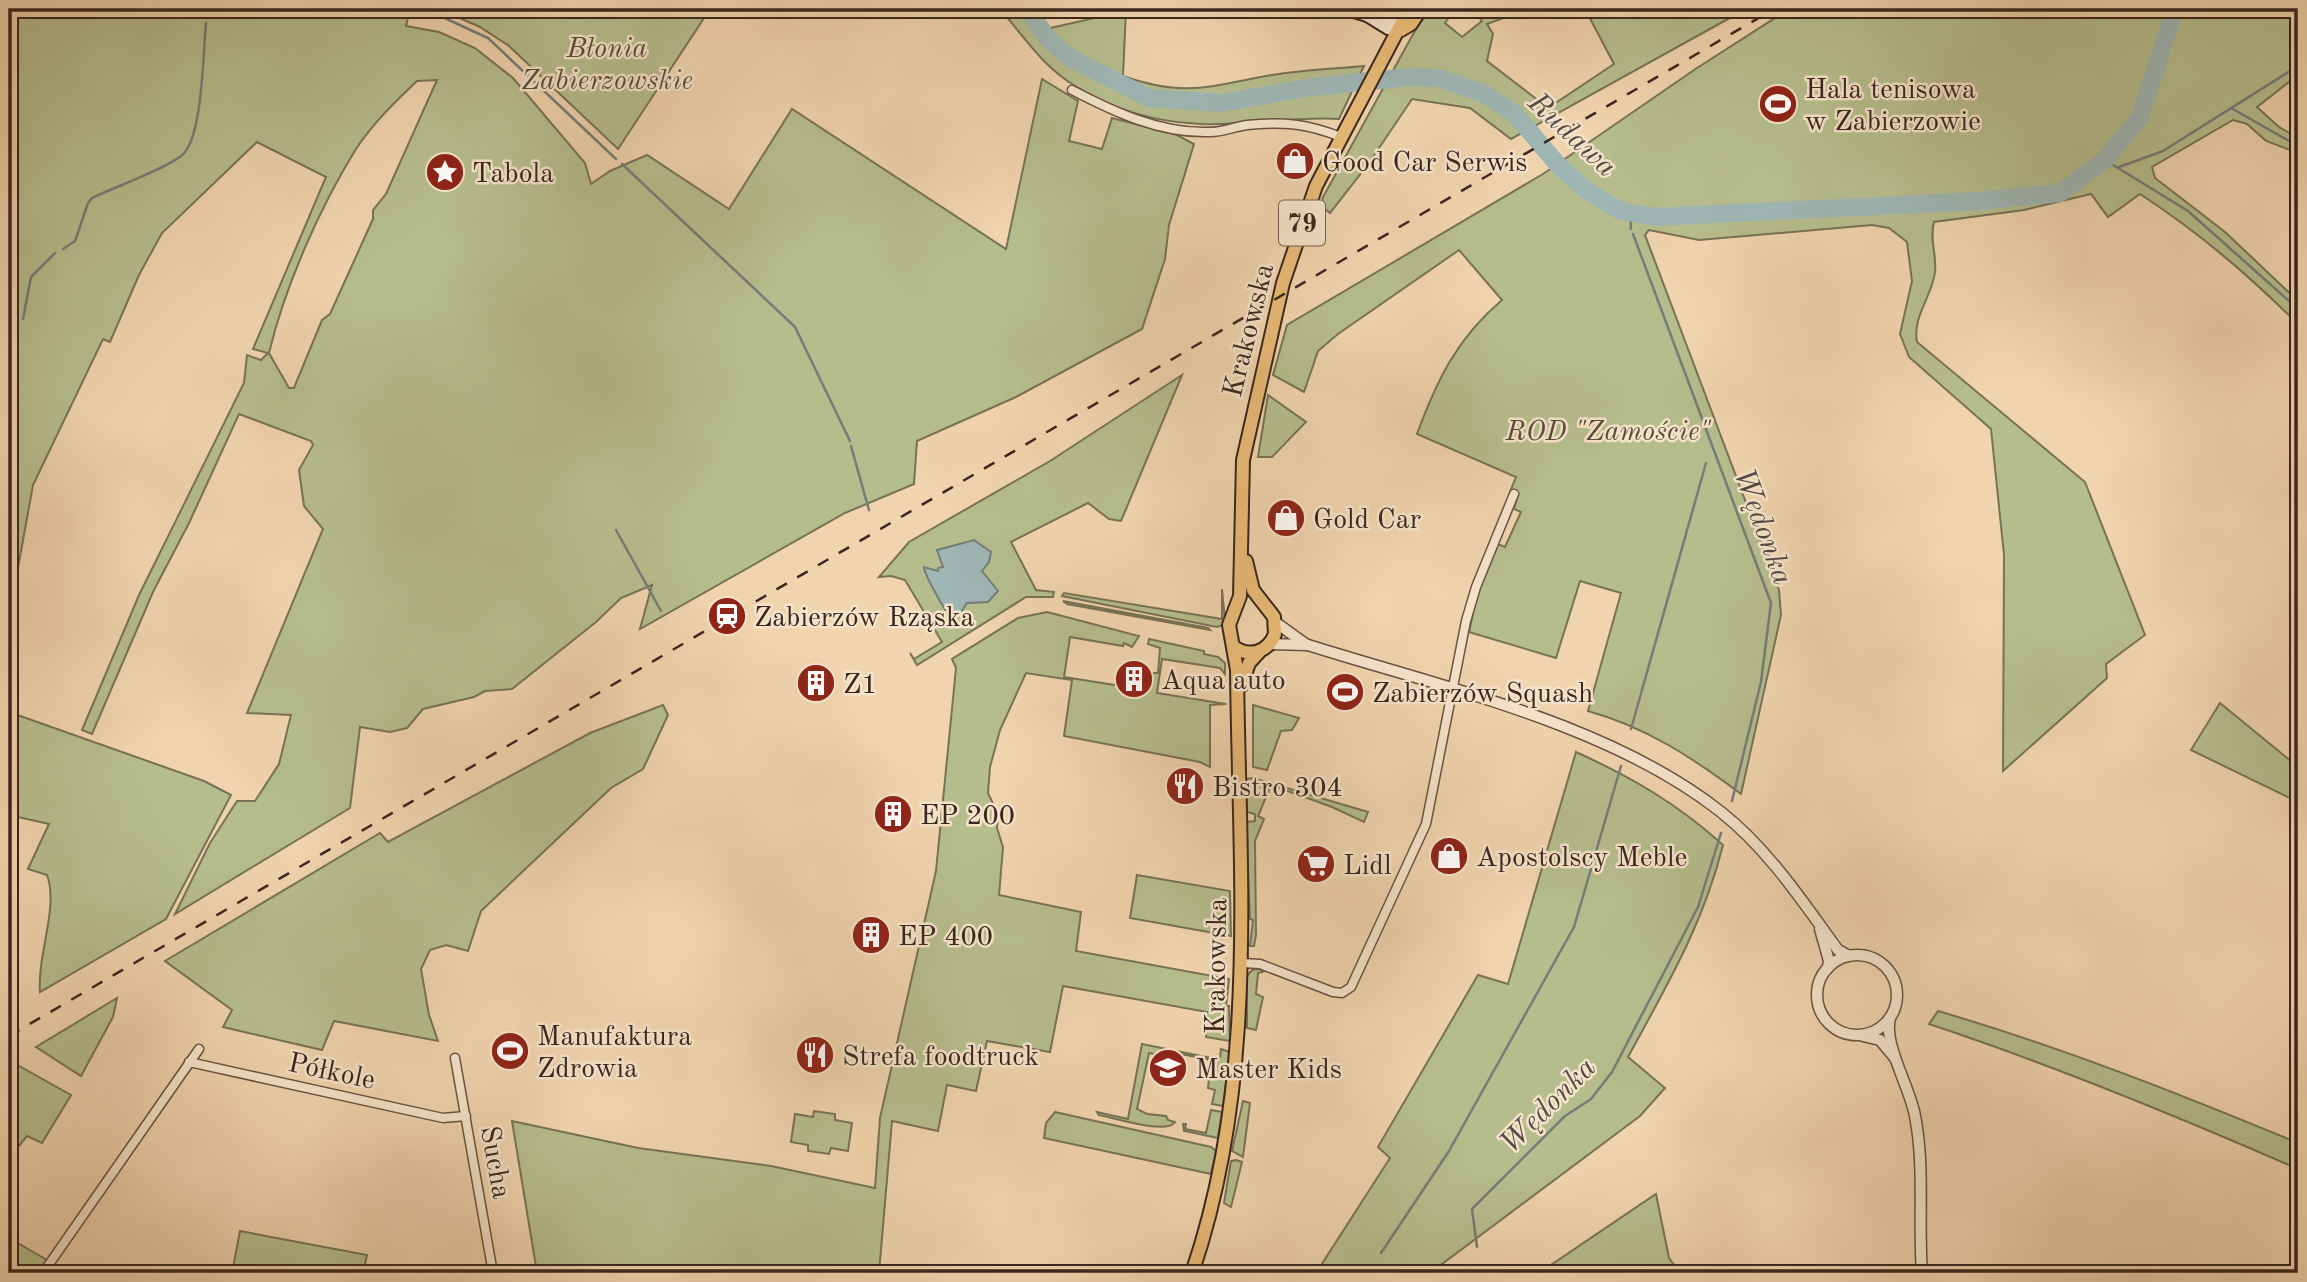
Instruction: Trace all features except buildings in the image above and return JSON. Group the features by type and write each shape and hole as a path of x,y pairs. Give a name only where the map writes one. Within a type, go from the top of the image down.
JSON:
{"main road":[{"path":"1344,9 1367,16 1385,16 1401,30"},
{"name":"Krakowska","path":"1237,606 1242,540 1242,460 1289,262 1316,187 1401,30 1409,9"},
{"name":"Krakowska","path":"1401,30 1410,24 1421,9"},
{"name":"Krakowska","path":"1242,540 1253,590 1262,603"},
{"path":"1249,601 1262,603 1275,622 1275,634 1265,648 1244,652 1233,644 1229,625 1237,606 1249,601"},
{"name":"Krakowska","path":"1192,1273 1213,1204 1231,1111 1239,1042 1241,963 1238,696 1233,644"},
{"name":"Krakowska","path":"1238,696 1249,663 1265,648"}],"street":[{"path":"1072,90 1144,122 1178,129 1210,132 1247,125 1301,124 1341,137"},
{"path":"1241,963 1260,964 1333,992 1342,993 1350,987 1426,824 1476,587 1514,494"},
{"path":"1275,622 1308,645 1564,727 1606,745 1706,801 1748,836 1784,876 1838,950 1849,956 1873,959 1891,975 1897,996 1888,1027 1895,1058 1909,1093 1918,1139 1922,1273"},
{"path":"1265,648 1308,645"},
{"path":"1819,925 1829,961 1817,990 1822,1014 1838,1030 1880,1040 1895,1058"},
{"path":"1828,968 1849,956"},
{"path":"1859,1035 1879,1028 1890,1018"},
{"path":"43,1273 199,1049"},
{"name":"Sucha","path":"455,1058 493,1273"},
{"name":"Półkole","path":"190,1062 443,1118 466,1116"}],"green space":[{"path":"9,9 410,9 406,26 439,32 475,48 513,78 585,163 591,184 610,171 647,155 729,209 792,109 1006,249 1042,79 1078,101 1069,141 1102,149 1112,118 1175,134 1194,144 1169,225 1165,259 1142,329 1016,397 917,441 914,484 845,513 640,629 652,585 621,598 596,622 512,689 485,691 474,697 423,709 407,728 390,732 360,727 350,808 175,914 210,843 237,801 255,801 279,764 291,715 247,713 323,529 304,506 299,470 313,445 311,441 239,414 189,523 153,592 92,734 82,730 139,595 244,383 247,355 261,360 268,353 253,349 326,177 257,142 162,233 139,275 110,342 103,339 33,485 18,568 9,652","holes":["437,80 386,194 373,210 373,219 330,314 322,320 294,388 289,388 269,353 294,274 329,196 356,149 377,122 417,81"]},
{"name":"Błonia Zabierzowskie","path":"439,9 710,9 618,149 509,46 480,27"},
{"path":"1000,9 1033,9 1046,29 1099,17 1091,9 1126,9 1123,76 1164,87 1198,88 1283,73 1364,66 1339,119 1200,124 1158,119 1116,107 1078,88 1045,62"},
{"path":"1427,9 1455,9 1445,23 1462,37 1482,21 1473,9 1528,9 1487,24 1493,34 1487,61 1548,108 1614,64 1585,9 1746,9 1511,139 1470,108 1412,99 1369,163 1330,213 1321,206 1323,197"},
{"name":"ROD \"Zamoście\"","path":"1789,9 2298,9 2298,75 2257,107 2279,127 2298,138 2298,153 2266,141 2247,124 2233,120 2152,167 2155,178 2225,232 2298,301 2298,324 2222,255 2140,194 2108,217 2091,194 2024,210 1934,222 1932,235 1935,272 1917,324 1917,342 2085,482 2145,635 2106,664 2107,678 2003,771 2004,555 1991,429 1909,357 1900,334 1912,281 1907,242 1889,228 1872,225 1699,240 1649,230 1645,235 1779,590 1781,615 1741,794 1668,745 1630,726 1588,711 1621,593 1580,581 1556,658 1469,632 1477,595 1498,544 1505,547 1521,512 1514,509 1518,495 1510,492 1516,477 1417,434 1450,361 1473,329 1502,300 1459,250 1338,334 1318,351 1304,392 1273,375 1287,325 1543,174 1694,70"},
{"path":"1182,375 1121,521 1109,519 1088,503 1011,542 1036,590 1054,592 1053,597 1026,597 917,665 910,653 914,659 942,642 905,580 891,576 879,577 909,542 1050,461"},
{"path":"1268,395 1306,422 1272,457 1258,457"},
{"path":"1222,589 1225,621 1217,627 1062,596 1064,593 1222,619"},
{"path":"1063,601 1208,628 1210,630 1067,604"},
{"path":"1047,612 1139,636 1132,647 1124,643 1123,646 1070,637 1064,677 1115,685 1116,681 1151,687 1153,673 1158,673 1160,648 1148,644 1149,639 1204,651 1204,654 1218,657 1225,663 1225,674 1220,668 1162,659 1157,693 1226,704 1210,705 1210,767 1200,762 1064,736 1072,680 1026,673 1000,730 990,767 988,793 998,814 997,828 1003,847 999,895 1081,912 1076,951 1229,979 1226,1006 1229,1006 1230,1041 1206,1037 1207,1012 1063,986 1050,1052 987,1041 976,1091 947,1085 938,1131 892,1121 879,1273 537,1273 512,1121 638,1148 771,1166 875,1188 880,1118 936,871 956,668 952,659 1018,618"},
{"path":"2220,703 2298,767 2298,802 2191,750"},
{"path":"663,705 668,715 643,769 611,788 481,911 468,951 446,945 430,950 421,969 429,1015 438,1041 334,1021 322,1050 223,1027 232,1010 165,961 380,833 388,842 590,733"},
{"path":"1253,705 1299,718 1292,730 1281,731 1267,770 1253,767"},
{"path":"9,712 204,781 231,795 166,919 40,992 51,902 50,888 47,875 28,869 49,824 9,815"},
{"path":"1576,752 1653,792 1723,845 1694,928 1628,1057 1665,1088 1640,1116 1430,1273 1316,1273 1390,1158 1378,1147 1478,975 1508,984"},
{"path":"1253,778 1368,812 1364,822 1332,807 1271,785 1258,816 1264,819 1255,841 1256,935 1254,946 1250,946 1253,920 1250,919 1246,829 1247,822 1255,821 1255,814 1247,812 1246,779"},
{"path":"1137,875 1230,891 1231,936 1130,918"},
{"path":"1252,970 1265,971 1258,973 1256,994 1263,997 1256,1030 1247,1028 1247,976"},
{"path":"117,998 113,1017 81,1076 36,1047"},
{"path":"1938,1011 2120,1072 2298,1143 2298,1169 2116,1092 1929,1024"},
{"path":"1142,1044 1211,1058 1220,1057 1221,1049 1230,1052 1223,1106 1212,1104 1215,1090 1208,1088 1211,1060 1176,1053 1175,1058 1149,1053 1137,1109 1147,1114 1166,1116 1168,1120 1175,1122 1162,1127 1099,1115 1097,1112 1128,1119"},
{"path":"12,1062 71,1095 42,1143 27,1136 9,1158 9,1064"},
{"path":"1243,1101 1250,1103 1243,1157 1232,1151"},
{"path":"1211,1110 1222,1112 1218,1138 1184,1131 1183,1124 1186,1124 1185,1129 1206,1133"},
{"path":"814,1111 835,1114 835,1120 852,1123 848,1151 831,1148 829,1154 808,1151 808,1145 791,1142 795,1114 813,1117"},
{"path":"1055,1112 1211,1147 1216,1151 1211,1174 1044,1138 1046,1123"},
{"path":"1231,1161 1242,1162 1231,1207 1224,1203"},
{"path":"1656,1194 1669,1258 1680,1273 1539,1273"},
{"path":"240,1231 367,1255 363,1273 232,1273"},
{"path":"9,1238 47,1260 39,1273 9,1273"}],"water":[{"path":"974,540 991,552 989,562 982,571 998,591 988,602 967,603 961,612 951,618 924,567 938,571 938,568 943,567 937,550"}],"waterway":[{"path":"206,16 207,9"},
{"path":"425,9 488,38 616,159"},
{"name":"Rudawa","path":"1028,9 1047,38 1070,58 1149,98 1221,103 1313,87 1409,77 1438,78 1483,93 1515,114 1558,165 1587,191 1621,211 1656,217 1979,201 2060,193 2105,160 2140,117 2175,9"},
{"path":"63,249 75,241 92,198 162,167 181,156 188,147 198,114 206,23"},
{"path":"2119,167 2163,151 2298,66"},
{"path":"2231,108 2298,146"},
{"path":"2105,160 2188,211 2298,309"},
{"path":"622,164 795,327 850,441"},
{"name":"Wędonka","path":"1630,213 1631,229"},
{"name":"Wędonka","path":"1633,234 1771,603 1761,682 1732,801"},
{"path":"23,319 31,277 55,253"},
{"path":"851,446 869,510"},
{"path":"1631,729 1706,463"},
{"path":"616,530 661,611"},
{"path":"1381,1253 1449,1151 1574,927 1621,766"},
{"name":"Wędonka","path":"1477,1247 1472,1209 1565,1116 1591,1099 1612,1072 1698,907 1721,833"}],"railway":[{"path":"9,1036 1774,9"}],"place":[{"name":"Hala tenisowa w Zabierzowie","path":"1778,104"},
{"name":"Good Car Serwis","path":"1295,161"},
{"name":"Tabola","path":"445,172"},
{"name":"Gold Car","path":"1286,518"},
{"name":"Zabierzów Rząska","path":"727,616"},
{"name":"Aqua auto","path":"1134,679"},
{"name":"Z1","path":"816,683"},
{"name":"Zabierzów Squash","path":"1345,692"},
{"name":"Bistro 304","path":"1185,786"},
{"name":"EP 200","path":"893,814"},
{"name":"Apostolscy Meble","path":"1449,856"},
{"name":"Lidl","path":"1316,864"},
{"name":"EP 400","path":"871,935"},
{"name":"Manufaktura Zdrowia","path":"510,1051"},
{"name":"Strefa foodtruck","path":"815,1055"},
{"name":"Master Kids","path":"1168,1068"}]}
